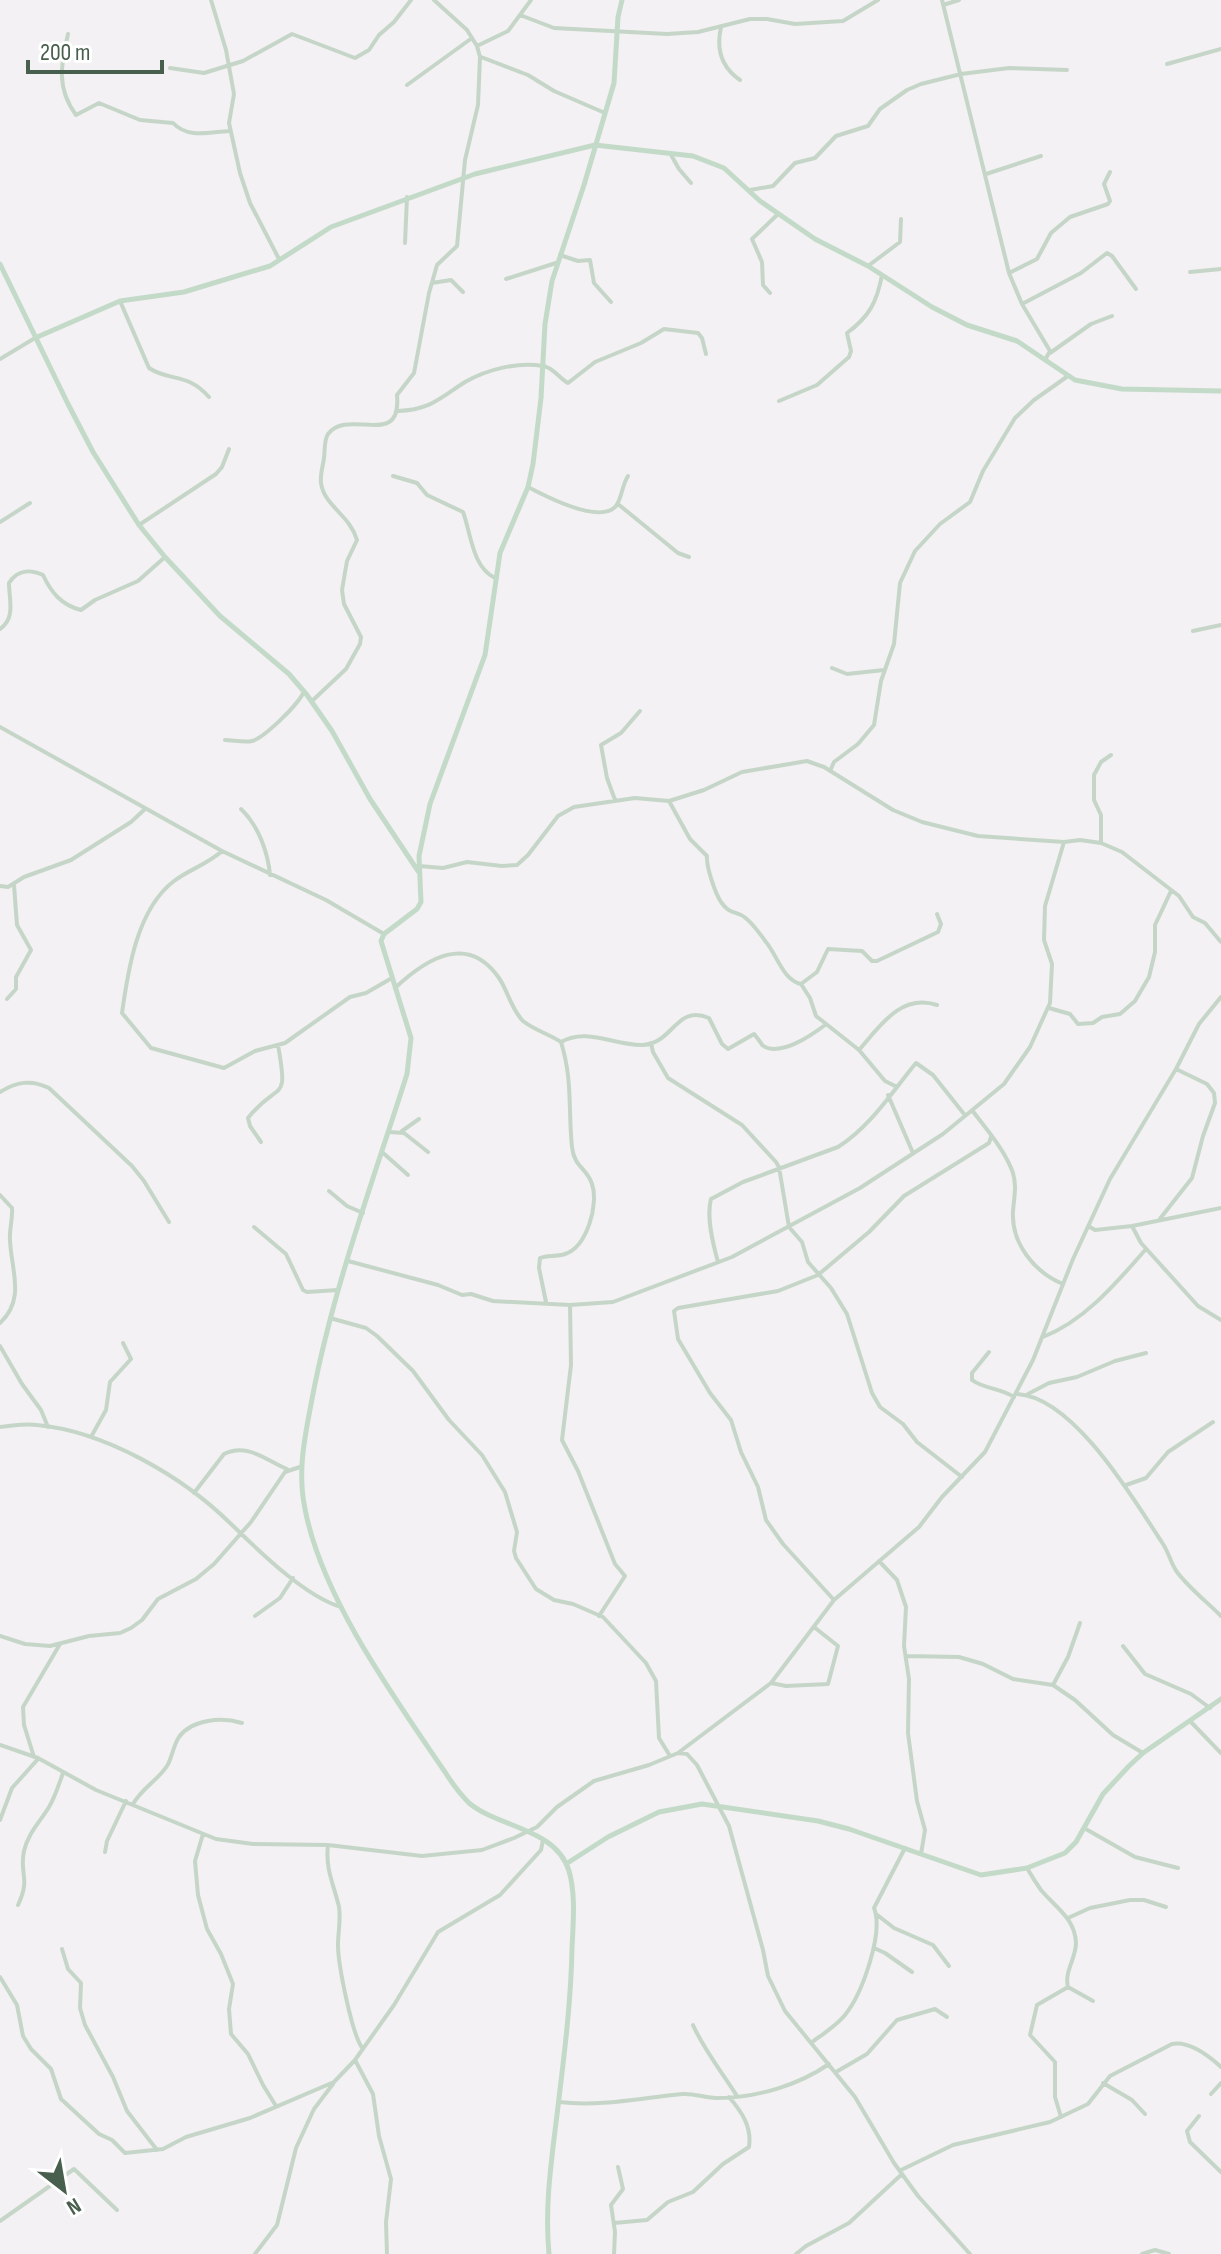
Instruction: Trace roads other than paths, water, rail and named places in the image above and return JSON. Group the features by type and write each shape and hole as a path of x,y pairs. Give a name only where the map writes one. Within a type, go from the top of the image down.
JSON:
{"street":[{"path":"211,0 229,64 234,94 229,131 244,188 280,262"},
{"path":"170,68 204,73 243,61 292,34 355,58 369,50 411,0"},
{"path":"294,706 311,700 346,669 361,637 344,604 342,590 344,570 357,540 352,524 336,509 323,489 321,476 325,440 331,430 340,425 375,426 388,422 398,411 397,395 414,373 439,261 457,246 463,177 478,105 480,57 467,30 434,0"},
{"path":"477,46 501,36 531,0"},
{"path":"549,2254 548,2189 572,1985 572,1887 566,1864 543,1840 487,1814 470,1804 459,1792 380,1673 343,1608 313,1539 305,1511 300,1467 330,1318 407,1074 411,1051 408,1025 381,941 384,934 417,909 422,893 420,846 430,804 485,655 495,578 504,541 528,487 535,445 545,324 556,263 614,83 622,0"},
{"path":"520,15 554,28 661,34 698,32 759,19 795,24 843,21 878,0"},
{"path":"959,0 943,3 1009,273 1022,304 1050,353"},
{"path":"721,25 718,38 720,53 726,67 740,80"},
{"path":"68,34 59,77 76,115 99,103 140,120 173,123 181,131 189,133 229,131"},
{"path":"407,85 472,38"},
{"path":"1167,64 1221,49"},
{"path":"480,57 528,75 554,91 605,113"},
{"path":"747,191 773,186 789,167 815,158 836,136 868,126 880,109 907,90 961,74 1009,68 1067,70"},
{"path":"0,359 35,338 120,301 184,292 280,262 306,241 331,227 407,197 463,177 595,145 709,160 724,168 777,215 836,251 868,266 932,307 967,325 1017,341 1068,376 1122,389 1221,391"},
{"path":"670,153 691,183"},
{"path":"986,175 1041,156"},
{"path":"1009,273 1037,259 1051,233 1070,217 1108,204 1110,201 1104,184 1110,172"},
{"path":"405,243 407,197"},
{"path":"770,293 764,288 762,262 752,239 777,215"},
{"path":"868,266 900,242 901,219"},
{"path":"1022,304 1085,270 1107,253 1136,289"},
{"path":"559,254 578,261 590,260 594,282 611,302"},
{"path":"506,279 556,263"},
{"path":"0,264 93,452 139,525 220,616 289,674 304,691 420,875"},
{"path":"1190,272 1221,269"},
{"path":"779,401 817,385 849,357 851,351 847,333 863,322 869,313 882,275"},
{"path":"432,283 451,280 463,292"},
{"path":"120,301 149,368 196,384 209,397"},
{"path":"1045,360 1050,353 1091,324 1112,316"},
{"path":"398,411 414,411 433,405 463,384 496,369 543,366 568,383 595,362 634,347 668,328 698,333 706,354"},
{"path":"830,771 834,762 872,730 884,670 894,644 900,583 915,551 940,524 970,502 983,471 1015,418 1068,376"},
{"path":"139,525 216,474 229,449"},
{"path":"393,476 417,483 427,495 463,512 472,546 486,572 495,578"},
{"path":"528,487 590,512 607,511 618,504 628,476"},
{"path":"0,522 30,503"},
{"path":"618,504 678,553 689,557"},
{"path":"0,629 7,624 10,613 9,583 20,573 28,571 43,575 53,593 81,610 95,600 138,581 165,557"},
{"path":"1193,631 1221,625"},
{"path":"832,668 847,674 884,670"},
{"path":"225,740 247,742 256,739 294,706 304,691"},
{"path":"615,800 601,745 621,733 640,711"},
{"path":"0,727 222,851 326,900 384,934"},
{"path":"1101,843 1101,815 1094,800 1094,775 1101,762 1111,755"},
{"path":"419,866 443,868 467,862 517,865 565,811 589,803 635,798 669,801 704,790 742,772 807,761 830,771 881,803 922,822 988,837 1101,843 1122,852 1179,896 1193,917 1205,923 1221,942"},
{"path":"669,801 690,839 707,856 706,865 723,905 731,913 742,916 769,945 795,983 801,984 817,972 828,949 862,951 872,961 877,961 938,932 941,924 937,914"},
{"path":"0,886 14,885 24,877 79,856 98,840 131,822 145,809"},
{"path":"241,809 255,825 267,855 270,875"},
{"path":"348,1261 438,1285 462,1295 471,1294 493,1301 570,1305 628,1299 744,1252 860,1188 943,1134 1010,1078 1030,1047 1049,1008 1052,964 1044,940 1045,906 1064,842"},
{"path":"222,851 174,881 147,915 122,1013 151,1048 182,1054 218,1068 228,1066 255,1051 292,1038 350,997 372,990 392,978"},
{"path":"7,999 16,989 16,977 31,950 17,925 14,885"},
{"path":"1049,1008 1070,1014 1078,1024 1093,1023 1131,1007 1149,977 1155,952 1155,925 1171,891"},
{"path":"395,988 430,960 471,953 500,979 522,1020 561,1042 570,1076 573,1159 591,1181 594,1193 587,1230 576,1247 564,1255 540,1258 546,1302"},
{"path":"801,984 816,1016 859,1050 885,1081 897,1087"},
{"path":"0,1745 36,1757 83,1784 203,1834 253,1844 328,1845 422,1856 482,1850 529,1831 594,1781 678,1753 771,1683 834,1600 919,1527 985,1452 1015,1396 1110,1179 1176,1069 1199,1024 1221,997"},
{"path":"859,1050 887,1018 903,1006 923,1001 937,1005"},
{"path":"561,1042 576,1036 651,1043 664,1037 682,1018 694,1014 709,1018 722,1044 728,1049 754,1034 762,1045 771,1049 803,1040 825,1025"},
{"path":"651,1043 668,1078 751,1133 779,1167 789,1227 802,1242 808,1262 831,1288 847,1314 872,1393 880,1407 903,1424 917,1442 962,1477"},
{"path":"261,1142 248,1118 282,1087 284,1078 278,1045"},
{"path":"718,1262 709,1202 729,1189 779,1167 849,1141 872,1118 916,1063 933,1075 964,1114"},
{"path":"1159,1220 1192,1178 1215,1103 1214,1093 1207,1084 1176,1069"},
{"path":"0,1092 27,1082 49,1088 132,1166 169,1222"},
{"path":"888,1095 913,1153"},
{"path":"971,1109 1009,1163 1016,1192 1014,1225 1020,1243 1034,1266 1063,1284"},
{"path":"400,1132 419,1119"},
{"path":"388,1132 408,1135 428,1152"},
{"path":"834,1600 783,1544 766,1520 758,1487 744,1460 731,1420 682,1348 674,1311 778,1291 818,1275 869,1232 896,1203 989,1143 991,1137"},
{"path":"382,1152 408,1175"},
{"path":"329,1191 347,1206 363,1213"},
{"path":"0,1195 12,1208 10,1240 16,1291 12,1309 0,1323"},
{"path":"1090,1227 1095,1230 1132,1226 1221,1208"},
{"path":"1132,1226 1146,1249 1198,1306 1221,1320"},
{"path":"254,1227 286,1254 303,1290 338,1290"},
{"path":"1042,1337 1063,1328 1108,1292 1146,1249"},
{"path":"570,1305 571,1365 562,1440 578,1471 615,1564 625,1576 599,1616"},
{"path":"330,1318 366,1328 377,1336 413,1371 449,1420 482,1455 505,1492 517,1532 516,1558 536,1589 554,1600 573,1604 609,1622 652,1671 656,1681 659,1738 670,1756"},
{"path":"91,1437 106,1410 109,1384 131,1359 123,1343"},
{"path":"0,1346 41,1410 48,1427"},
{"path":"989,1352 972,1373 972,1380 986,1388 1015,1396 1026,1395 1049,1383 1077,1377 1115,1361 1146,1353"},
{"path":"1026,1395 1042,1401 1069,1419 1125,1485 1165,1547 1176,1570 1221,1616"},
{"path":"1125,1485 1146,1478 1168,1452 1213,1422"},
{"path":"0,1427 35,1424 91,1437 129,1453 194,1493 293,1578 333,1605 343,1608"},
{"path":"194,1493 224,1454 231,1450 255,1453 289,1469"},
{"path":"0,1636 25,1644 60,1644 89,1636 120,1633 138,1624 154,1602 206,1571 241,1534 281,1477 289,1469 300,1467"},
{"path":"879,1561 897,1580 906,1607 907,1719 917,1801 925,1830 921,1854"},
{"path":"255,1616 280,1598 293,1578"},
{"path":"1053,1685 1068,1657 1080,1623"},
{"path":"771,1683 799,1687 824,1686 830,1682 838,1646 814,1627"},
{"path":"36,1757 24,1725 23,1707 60,1644"},
{"path":"1123,1646 1130,1659 1145,1674 1191,1694 1210,1708"},
{"path":"905,1656 959,1657 983,1664 1013,1679 1053,1685 1075,1700 1113,1735 1143,1753"},
{"path":"566,1864 608,1837 659,1812 680,1806 717,1805 744,1812 818,1821 981,1875 1027,1868 1065,1853 1076,1842 1103,1794 1143,1753 1221,1699"},
{"path":"1190,1721 1221,1753"},
{"path":"133,1804 144,1788 167,1766 177,1740 190,1726 198,1722 242,1723"},
{"path":"678,1753 692,1758 729,1826 774,1992 785,2011 855,2097 901,2172 932,2215 970,2254"},
{"path":"0,1820 12,1788 36,1757"},
{"path":"18,1905 26,1885 24,1849 35,1825 50,1805 63,1773"},
{"path":"105,1852 126,1801"},
{"path":"1084,1828 1135,1857 1178,1868"},
{"path":"203,1834 195,1861 198,1895 207,1929 233,1984 229,2009 231,2034 248,2054 276,2106"},
{"path":"255,2254 277,2225 296,2148 314,2109 355,2060 394,2005 438,1932 500,1895 541,1850 543,1840"},
{"path":"328,1845 326,1866 340,1915 340,1968 356,2037 363,2049"},
{"path":"905,1848 875,1906 876,1914 894,1928 933,1945 949,1966"},
{"path":"1027,1868 1039,1887 1067,1918 1076,1941 1066,1979 1068,1987 1093,2001"},
{"path":"1067,1918 1090,1908 1130,1900 1144,1900 1166,1907"},
{"path":"811,2043 845,2015 868,1970 879,1919"},
{"path":"874,1948 912,1972"},
{"path":"62,1949 68,1969 81,1983 80,2008 85,2025 127,2111 157,2150"},
{"path":"0,1977 17,2005 26,2044 51,2069 66,2105 125,2153 170,2147 198,2133 250,2118 334,2082"},
{"path":"1061,2117 1055,2097 1054,2060 1030,2035 1037,2005 1068,1987"},
{"path":"836,2072 867,2054 897,2020 935,2009 947,2017"},
{"path":"693,2025 702,2045 714,2058 737,2096"},
{"path":"796,2254 849,2223 901,2172 953,2145 1061,2117 1088,2104 1103,2083 1150,2054 1176,2043 1202,2053 1221,2067"},
{"path":"355,2060 373,2094 379,2136 391,2179 386,2222 387,2254"},
{"path":"559,2102 595,2104 684,2094 737,2096 794,2082 829,2064"},
{"path":"1103,2083 1132,2100 1145,2114"},
{"path":"1211,2094 1221,2083"},
{"path":"614,2223 647,2220 668,2202 701,2187 723,2164 749,2147 745,2118 729,2097"},
{"path":"1199,2116 1187,2131 1190,2142 1221,2172"},
{"path":"614,2254 611,2205 623,2189 618,2167"},
{"path":"0,2221 74,2169 86,2184 117,2210"},
{"path":"1142,2254 1161,2250 1169,2254"}]}
